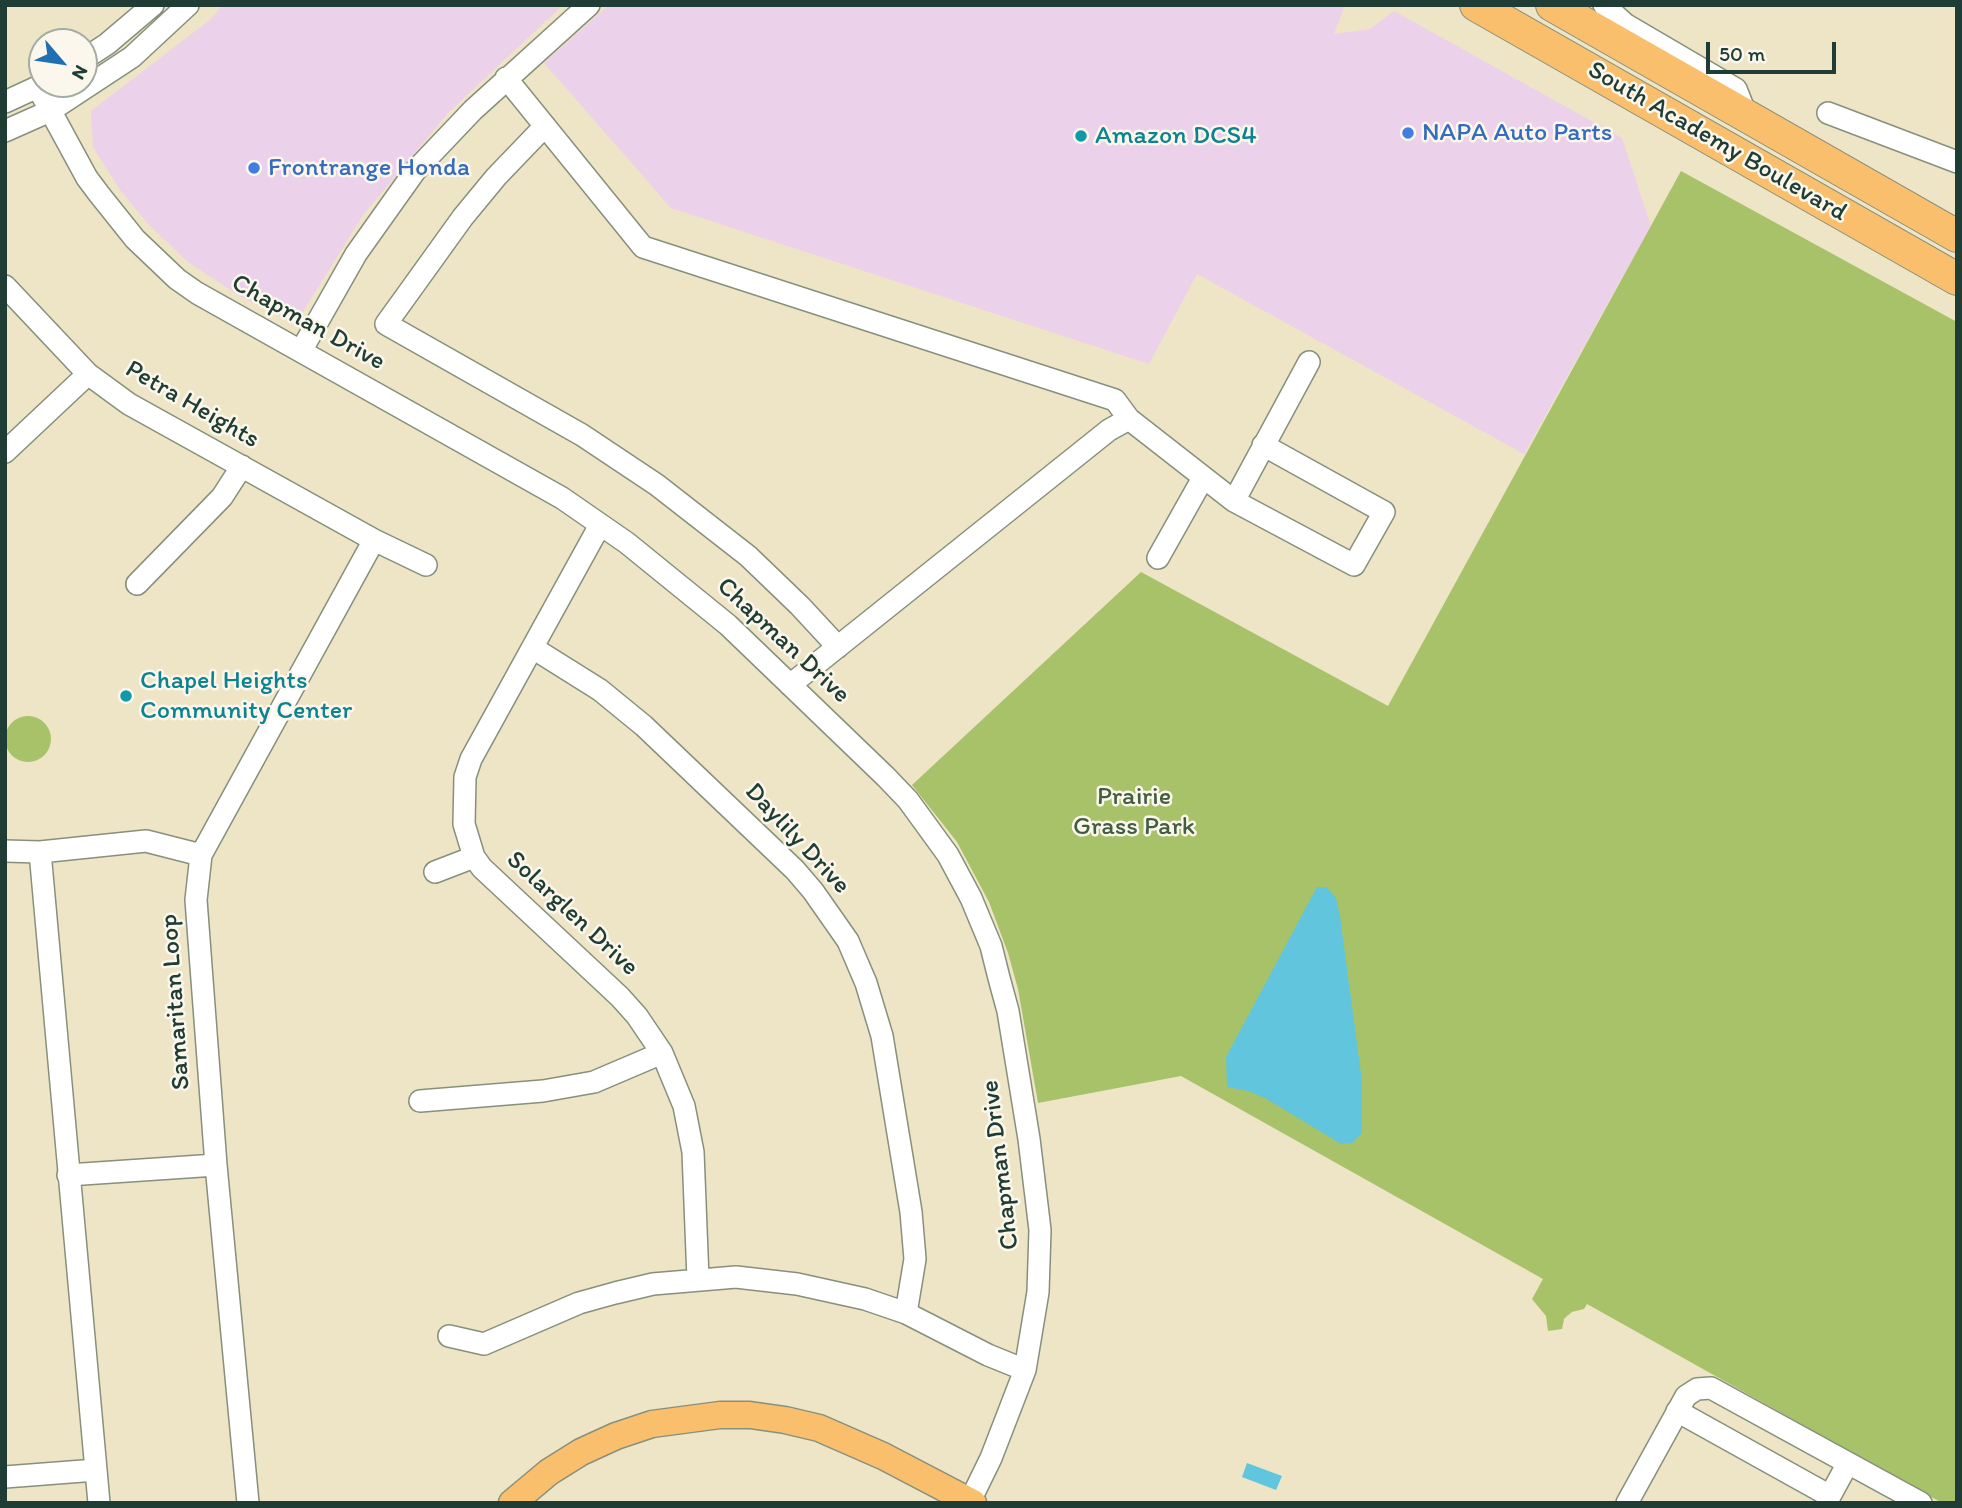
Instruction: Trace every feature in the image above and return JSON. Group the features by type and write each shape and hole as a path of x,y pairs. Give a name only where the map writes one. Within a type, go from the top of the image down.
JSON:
{"highway":[{"name":"South Academy Boulevard","path":"1476,5 1957,279"},
{"name":"South Academy Boulevard","path":"1552,5 1957,236"}],"main road":[{"path":"512,1503 550,1472 581,1452 616,1436 652,1424 720,1415 750,1415 819,1428 883,1456 971,1502"}],"street":[{"path":"98,50 153,5"},
{"path":"5,131 50,111 132,57 188,5"},
{"path":"301,351 356,254 395,198 442,141 506,78 589,5"},
{"path":"1604,5 1625,24 1735,89 1748,119"},
{"path":"506,78 643,247 1115,400 1129,419 1234,501 1354,565 1384,512 1263,445"},
{"path":"5,102 28,92"},
{"name":"Chapman Drive","path":"45,98 88,178 135,239 156,260 197,293 562,498 600,524 701,602 886,777 929,828 960,877 991,946 1008,1011 1038,1196 1041,1265 1025,1370 995,1449 971,1502"},
{"path":"1828,113 1957,162"},
{"path":"545,126 496,177 463,218 386,324 582,435 639,472 748,556 838,646"},
{"name":"Petra Heights","path":"5,286 88,374 129,404 374,540 426,565"},
{"path":"1234,501 1309,362"},
{"path":"5,452 88,374"},
{"path":"790,685 1109,430 1129,419"},
{"path":"136,584 222,497 242,466"},
{"path":"1158,558 1203,478"},
{"name":"Solarglen Drive","path":"600,524 480,741 465,777 464,824 474,856 493,881 554,933 620,997 637,1016 662,1053 684,1106 693,1152 698,1279"},
{"name":"Samaritan Loop","path":"248,1503 216,1165 196,900 201,855 374,540"},
{"name":"Daylily Drive","path":"533,648 600,690 644,726 795,870 848,941 866,982 882,1036 911,1212 915,1259 906,1313"},
{"path":"5,851 40,852 146,841 201,855"},
{"path":"40,852 99,1503"},
{"path":"435,872 474,856"},
{"path":"420,1101 543,1091 594,1082 662,1053"},
{"path":"68,1175 216,1165"},
{"path":"449,1336 484,1344 579,1303 653,1284 736,1277 797,1284 865,1298 906,1313 988,1355 1025,1370"},
{"path":"1627,1503 1686,1396 1697,1388 1711,1388 1921,1503"},
{"path":"1677,1411 1830,1496 1848,1463"},
{"path":"5,1477 96,1470"}],"shaded area":[{"name":"Frontrange Honda","path":"223,5 563,5 449,112 363,215 296,323 241,297 188,262 149,225 120,190 93,147 91,111 211,19"},
{"path":"609,5 1345,5 1334,34 1370,29 1394,11 1622,138 1651,226 1524,454 1197,274 1149,364 671,208 544,63"}],"green space":[{"name":"Prairie Grass Park","path":"1681,171 1957,322 1957,1503 1942,1503 1587,1304 1584,1309 1572,1312 1564,1319 1562,1329 1548,1331 1546,1316 1532,1299 1543,1279 1181,1076 1038,1103 1018,989 989,902 957,842 912,785 1141,572 1388,706"},
{"path":"28,716 44,723 51,739 44,755 28,762 12,755 5,739 12,723"}],"water":[{"path":"1317,887 1326,887 1336,898 1340,916 1362,1081 1362,1133 1352,1143 1341,1144 1265,1098 1227,1087 1226,1057"},
{"path":"1247,1463 1282,1476 1276,1490 1242,1477"}],"place":[{"name":"NAPA Auto Parts","path":"1408,133"},
{"name":"Amazon DCS4","path":"1081,136"},
{"name":"Frontrange Honda","path":"254,168"},
{"name":"Chapel Heights Community Center","path":"126,696"}]}
